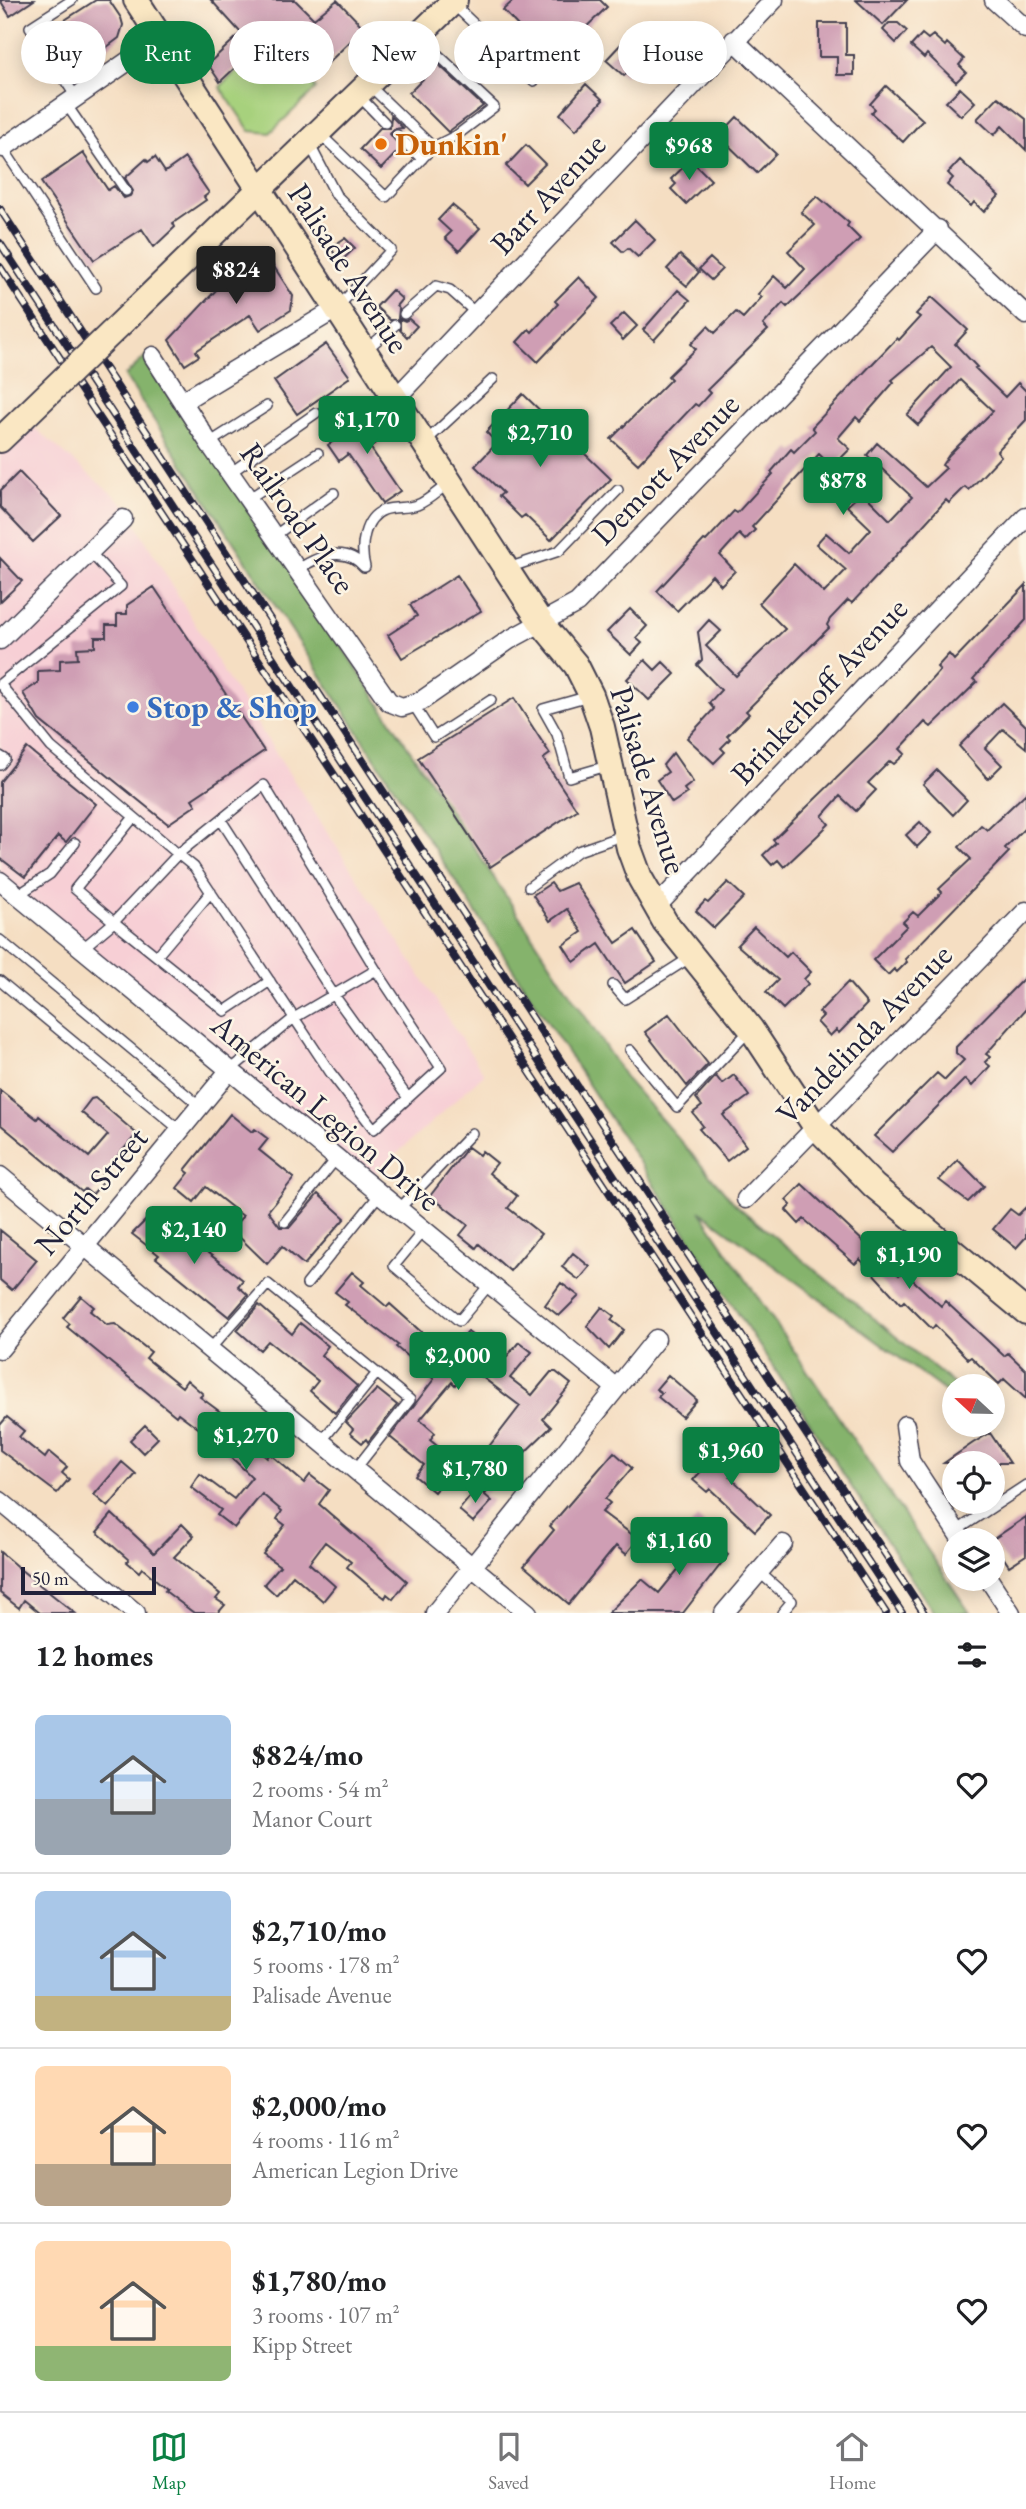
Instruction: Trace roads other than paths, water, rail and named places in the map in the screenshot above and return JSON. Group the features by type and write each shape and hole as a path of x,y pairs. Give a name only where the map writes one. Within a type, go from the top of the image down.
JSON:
{"street":[{"name":"Barr Avenue","path":"395,399 774,0"},
{"path":"994,0 1026,29"},
{"path":"433,21 453,1"},
{"name":"Palisade Avenue","path":"145,4 152,21"},
{"path":"734,40 938,229 1026,315"},
{"path":"3,148 120,67"},
{"name":"Palisade Avenue","path":"189,84 542,624 576,665 591,695 625,834 640,878 656,907 751,1029 815,1126 874,1186 1023,1304"},
{"path":"8,428 369,84"},
{"name":"Demott Avenue","path":"407,705 421,701 509,640 577,604 938,229"},
{"path":"183,401 336,309"},
{"name":"Railroad Place","path":"153,356 209,443 389,702 407,705"},
{"name":"Brinkerhoff Avenue","path":"656,907 1026,517"},
{"path":"0,640 123,519"},
{"name":"American Legion Drive","path":"0,881 616,1388"},
{"name":"Vandelinda Avenue","path":"746,1199 1026,911"},
{"name":"North Street","path":"0,1349 229,1071"},
{"path":"0,1176 528,1613"},
{"path":"435,1613 656,1339"},
{"path":"905,1425 909,1461 954,1528"},
{"path":"0,1501 136,1613"},
{"path":"724,1613 783,1544"},
{"path":"997,1591 1011,1613"}],"lane":[{"path":"72,0 30,27 126,191"},
{"path":"453,1 473,21"},
{"path":"314,138 386,197 433,147 457,135 494,107 440,57"},
{"path":"363,90 433,147"},
{"path":"363,90 384,123"},
{"path":"397,135 422,159"},
{"path":"314,138 336,195 391,250 336,309"},
{"path":"3,148 96,288"},
{"path":"404,314 436,286 450,290 476,313"},
{"path":"364,352 395,325"},
{"path":"424,443 493,379"},
{"path":"209,443 267,406"},
{"path":"230,473 316,413"},
{"path":"248,499 318,453"},
{"path":"298,570 321,555 328,554 356,559 365,567 362,555 365,532 377,514 388,509 416,506 450,483"},
{"path":"506,569 559,551 618,490"},
{"path":"274,536 334,494"},
{"path":"83,948 114,922 178,854 264,785 376,970 441,1068 374,1129 294,1018 194,867 178,854 51,747 0,684 121,586 90,552"},
{"path":"591,695 543,709 557,734 569,777 610,765"},
{"path":"407,705 434,737 491,701"},
{"path":"0,755 5,759 0,765"},
{"path":"134,817 75,890 225,1011 270,981"},
{"path":"221,820 334,995 408,1098"},
{"path":"528,887 578,851 625,834"},
{"path":"18,895 50,874 75,843"},
{"path":"157,956 211,892"},
{"path":"0,940 200,1106"},
{"path":"613,985 625,999 693,956"},
{"path":"229,1071 294,1018 376,970"},
{"path":"0,981 180,1130"},
{"path":"630,1050 677,1107 751,1029"},
{"path":"398,1210 472,1133"},
{"path":"285,1222 336,1159"},
{"path":"307,1284 379,1195"},
{"path":"423,1231 394,1266 459,1321 489,1285"},
{"path":"208,1350 268,1284 410,1400 354,1471"},
{"path":"320,1443 377,1373"},
{"path":"968,1528 1026,1485"},
{"path":"759,1572 792,1601 782,1613"}],"railway":[{"path":"0,209 924,1613"},
{"path":"0,243 902,1613"},
{"path":"0,267 886,1613"}],"place":[{"name":"Dunkin'","path":"381,144"},
{"name":"Stop & Shop","path":"133,707"}]}
